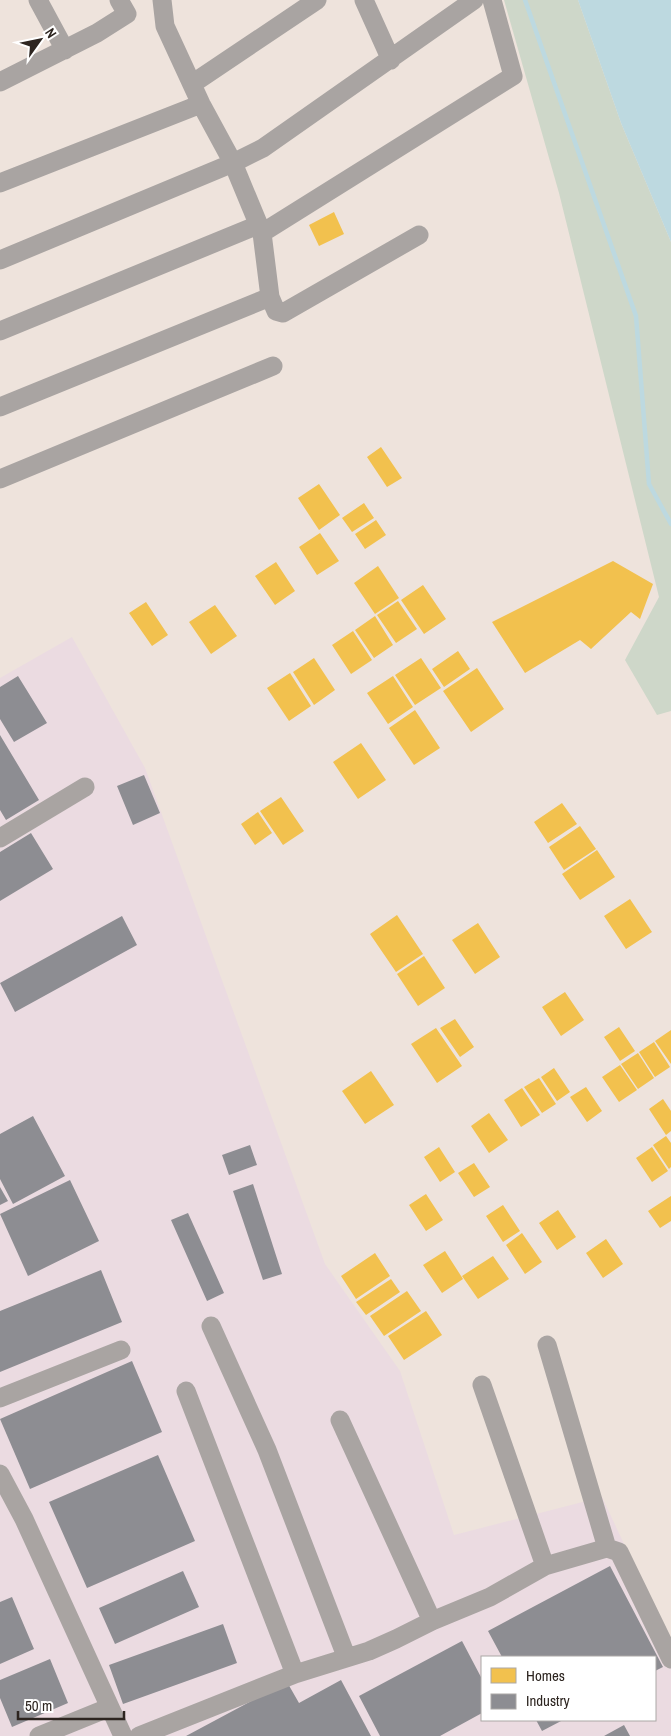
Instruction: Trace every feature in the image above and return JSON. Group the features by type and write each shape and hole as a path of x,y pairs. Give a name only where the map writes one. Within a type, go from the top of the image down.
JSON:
{"street":[{"path":"38,0 65,50"},
{"path":"0,82 65,50 127,14 119,0"},
{"path":"162,0 165,26 201,104 233,164 260,229 270,296 276,311 283,313 419,235"},
{"path":"192,84 317,0"},
{"path":"364,0 391,60"},
{"path":"0,260 233,164 263,148 474,0"},
{"path":"0,331 260,229 513,76 492,0"},
{"path":"0,183 201,104"},
{"path":"0,407 270,296"},
{"path":"0,479 273,366"},
{"path":"0,838 85,786"},
{"path":"211,1326 267,1450 346,1656"},
{"path":"547,1344 607,1548"},
{"path":"0,1398 121,1350"},
{"path":"482,1385 546,1566"},
{"path":"186,1391 295,1674"},
{"path":"340,1420 432,1621"},
{"path":"0,1474 24,1519 108,1708 123,1736"},
{"path":"139,1736 295,1674 346,1656 369,1651 432,1621 490,1597 546,1566 607,1548 619,1552 671,1659"},
{"path":"39,1736 108,1708"}],"shaded area":[{"path":"72,637 145,768 325,1264 400,1371 454,1535 602,1497 671,1644 671,1736 0,1736 0,678"}],"green space":[{"path":"504,0 578,0 621,123 671,242 671,711 657,715 625,660 659,597 559,193"}],"water":[{"path":"578,0 671,0 671,242 621,123"}],"building: Homes":[{"path":"334,212 344,234 319,246 309,225"},
{"path":"381,447 402,478 387,487 367,457"},
{"path":"319,484 340,515 319,530 298,498"},
{"path":"364,503 374,518 352,532 342,518"},
{"path":"376,520 386,535 365,549 355,534"},
{"path":"320,533 339,561 317,575 299,547"},
{"path":"613,561 653,584 640,619 631,612 591,649 580,640 525,673 492,622"},
{"path":"276,562 295,591 275,605 255,576"},
{"path":"378,566 399,598 375,614 354,583"},
{"path":"423,585 446,619 424,634 401,600"},
{"path":"398,601 417,629 396,643 377,615"},
{"path":"146,602 168,635 152,646 129,613"},
{"path":"215,605 237,636 211,654 189,622"},
{"path":"375,616 393,645 374,658 355,630"},
{"path":"353,631 372,660 351,674 332,645"},
{"path":"458,651 470,669 444,687 432,669"},
{"path":"314,658 335,690 314,705 293,672"},
{"path":"421,658 441,688 415,705 395,675"},
{"path":"477,668 504,709 471,732 443,691"},
{"path":"290,673 311,706 289,721 267,688"},
{"path":"393,676 413,707 388,724 367,693"},
{"path":"415,710 440,748 414,765 389,728"},
{"path":"361,743 386,780 358,799 333,762"},
{"path":"281,797 304,831 283,845 260,811"},
{"path":"562,803 577,824 548,843 534,822"},
{"path":"258,812 272,833 255,845 241,824"},
{"path":"580,826 596,849 564,870 549,847"},
{"path":"597,850 615,877 580,900 562,874"},
{"path":"630,899 652,932 626,949 604,916"},
{"path":"397,915 423,954 396,972 370,934"},
{"path":"478,923 500,957 475,974 452,940"},
{"path":"424,956 445,988 418,1006 397,974"},
{"path":"565,992 584,1020 561,1036 542,1007"},
{"path":"455,1019 474,1047 460,1057 440,1028"},
{"path":"619,1027 635,1051 620,1061 604,1037"},
{"path":"436,1028 462,1066 437,1083 411,1044"},
{"path":"671,1030 671,1064 655,1041"},
{"path":"654,1042 670,1067 655,1077 639,1052"},
{"path":"638,1053 654,1078 638,1089 621,1064"},
{"path":"620,1065 637,1090 619,1102 602,1077"},
{"path":"554,1068 570,1092 557,1101 541,1077"},
{"path":"371,1071 394,1105 365,1124 342,1091"},
{"path":"539,1078 556,1104 542,1113 524,1087"},
{"path":"586,1087 602,1111 587,1122 570,1097"},
{"path":"522,1088 540,1115 521,1127 504,1100"},
{"path":"663,1099 671,1111 671,1131 666,1135 649,1109"},
{"path":"489,1113 508,1140 489,1153 471,1126"},
{"path":"666,1136 671,1143 671,1167 669,1169 653,1145"},
{"path":"439,1147 455,1172 440,1182 424,1157"},
{"path":"652,1147 668,1171 652,1182 636,1158"},
{"path":"474,1163 490,1187 474,1197 458,1173"},
{"path":"426,1194 443,1220 426,1231 409,1205"},
{"path":"671,1196 671,1221 660,1228 648,1211"},
{"path":"503,1205 520,1231 503,1242 486,1216"},
{"path":"558,1210 576,1237 557,1250 539,1223"},
{"path":"522,1233 542,1262 525,1274 506,1245"},
{"path":"606,1239 623,1264 603,1278 586,1253"},
{"path":"445,1251 463,1279 442,1293 423,1265"},
{"path":"375,1253 390,1276 356,1299 341,1276"},
{"path":"493,1256 509,1279 478,1299 462,1276"},
{"path":"391,1279 400,1292 366,1315 356,1302"},
{"path":"407,1291 421,1311 384,1336 370,1316"},
{"path":"426,1311 442,1335 404,1360 388,1336"}],"building: Industry":[{"path":"18,676 47,723 14,742 0,719 0,687"},
{"path":"0,735 39,800 6,820 0,810"},
{"path":"144,775 160,813 133,825 117,786"},
{"path":"31,833 53,869 0,901 0,852"},
{"path":"122,916 137,945 15,1012 0,983"},
{"path":"33,1116 65,1176 13,1204 0,1179 0,1134"},
{"path":"250,1145 257,1165 229,1175 222,1155"},
{"path":"70,1180 99,1241 28,1276 0,1214"},
{"path":"253,1184 282,1274 263,1280 233,1191"},
{"path":"0,1187 8,1201 0,1205"},
{"path":"188,1213 224,1293 207,1301 171,1220"},
{"path":"101,1270 122,1322 0,1372 0,1311"},
{"path":"132,1361 162,1432 30,1489 0,1419"},
{"path":"158,1455 195,1541 87,1588 49,1502"},
{"path":"610,1566 663,1667 656,1670 656,1656 501,1656 488,1631"},
{"path":"183,1571 199,1607 115,1644 99,1608"},
{"path":"12,1597 34,1649 0,1664 0,1602"},
{"path":"223,1624 237,1663 123,1704 109,1665"},
{"path":"462,1641 481,1677 481,1714 440,1736 380,1736 359,1696"},
{"path":"50,1659 68,1703 12,1727 0,1698 0,1680"},
{"path":"341,1680 371,1736 186,1736 287,1682 299,1703"},
{"path":"537,1721 561,1721 542,1731"},
{"path":"624,1725 630,1736 604,1736"}],"waterway":[{"path":"525,0 636,316 649,484 671,524"}]}
